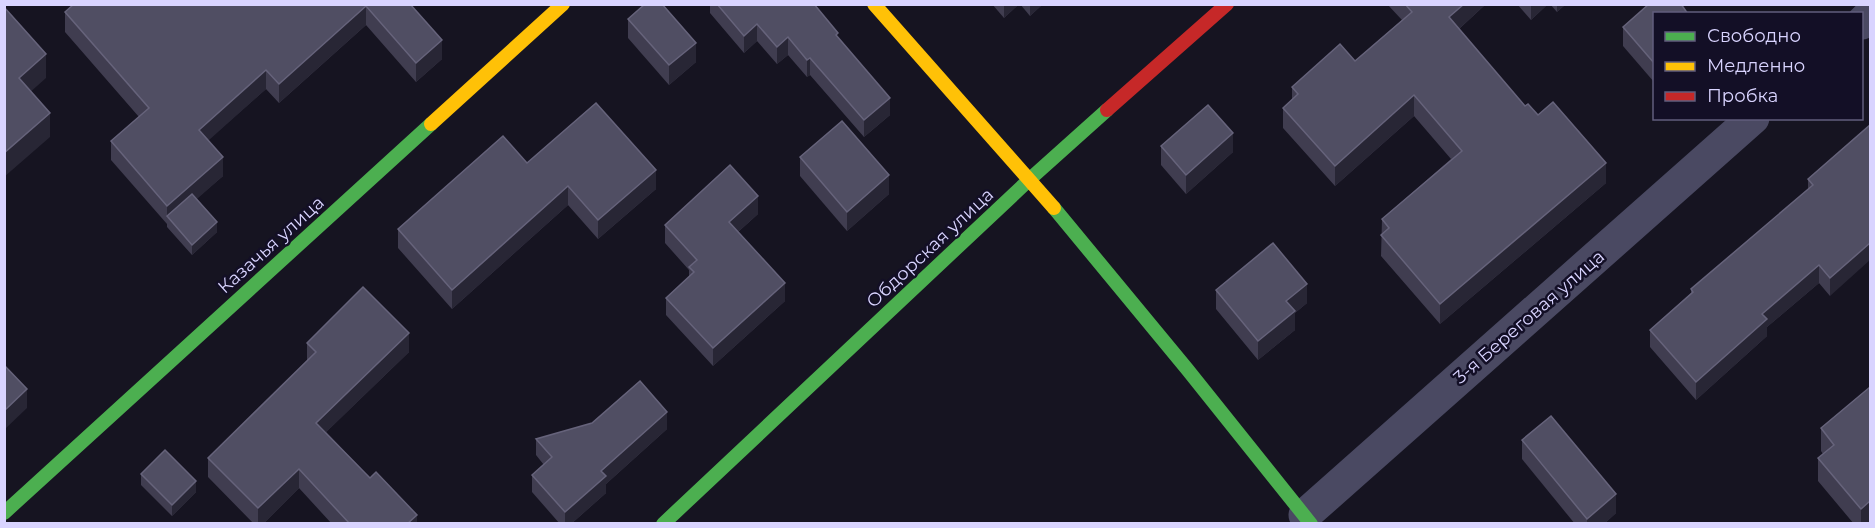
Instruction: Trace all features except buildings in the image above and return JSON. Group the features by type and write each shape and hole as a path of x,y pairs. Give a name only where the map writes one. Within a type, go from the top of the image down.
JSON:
{"street":[{"name":"Казачья улица","path":"4,513 563,4"},
{"path":"874,4 1030,179 1308,519"},
{"name":"Обдорская улица","path":"663,524 1030,179 1227,4"},
{"name":"3-я Береговая улица","path":"1308,519 1752,120"}],"traffic: fast":[{"path":"663,524 1030,179 1107,110"},
{"path":"4,513 431,124"},
{"path":"1054,208 1311,524"}],"traffic: slow":[{"path":"431,124 563,4"},
{"path":"874,4 1054,208"}],"traffic: jam":[{"path":"1107,110 1227,4"}]}
